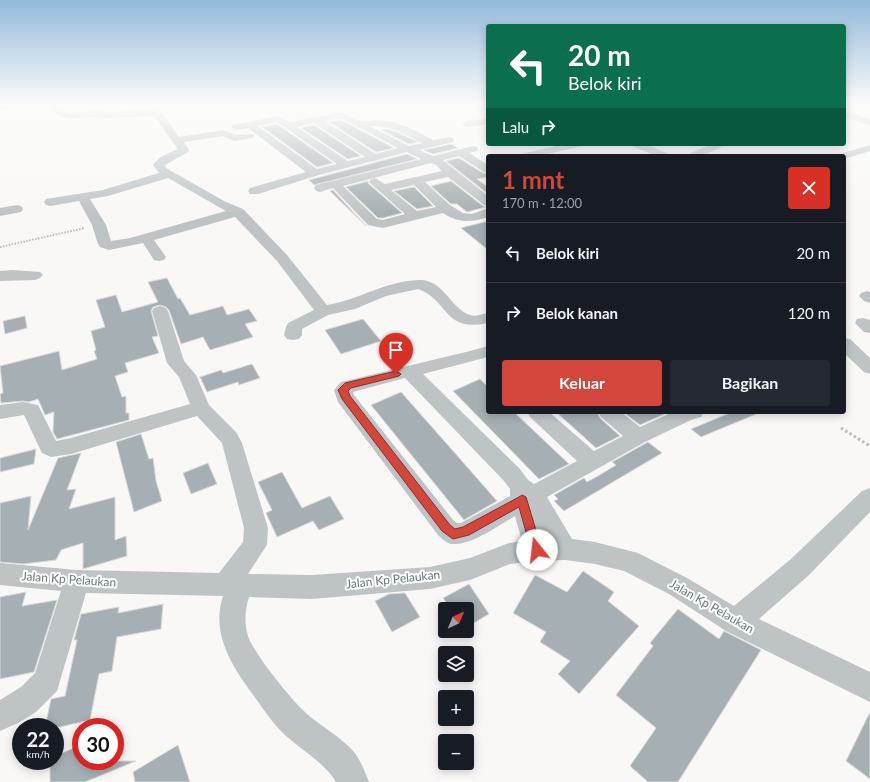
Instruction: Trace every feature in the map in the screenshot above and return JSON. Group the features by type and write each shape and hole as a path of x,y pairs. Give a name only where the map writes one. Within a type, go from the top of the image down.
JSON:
{"street":[{"path":"179,142 184,150 162,161 160,164 162,170 220,204 238,212 282,258 323,312"},
{"path":"262,145 272,142"},
{"path":"275,142 315,173"},
{"path":"313,142 346,165"},
{"path":"351,142 375,158"},
{"path":"394,142 440,163 450,173 486,200"},
{"path":"254,191 315,173 438,142"},
{"path":"531,154 547,147 557,146"},
{"path":"641,146 660,154"},
{"path":"698,154 716,146"},
{"path":"547,147 559,154"},
{"path":"846,155 870,148"},
{"path":"320,188 473,149"},
{"path":"460,152 486,168"},
{"path":"383,188 450,173"},
{"path":"50,202 84,198 169,174"},
{"path":"368,176 414,215"},
{"path":"417,181 446,208 460,217 464,218 486,212"},
{"path":"335,184 373,222 383,224 446,208"},
{"path":"84,198 99,225 106,244 109,246 146,238 238,212"},
{"path":"0,212 17,209"},
{"path":"146,238 159,257"},
{"path":"0,276 35,275"},
{"path":"293,335 294,327 323,312 349,306 381,292 419,284 425,285 434,291 459,317 474,321 486,318"},
{"path":"160,311 176,363 187,375 202,408 212,421 229,436 256,528 255,545 232,585 234,633 242,657 277,704 300,728 334,753 351,775 353,782"},
{"path":"846,345 870,368"},
{"path":"484,358 409,371 348,386 343,390 345,397 446,528 453,534 465,532 526,493 592,462 684,414"},
{"path":"409,371 512,475 565,549"},
{"path":"0,412 20,408 31,410 49,448 51,449 71,446 202,408"},
{"path":"539,414 592,462"},
{"path":"610,414 638,437"},
{"path":"526,493 537,550"},
{"path":"736,622 800,567 870,497"},
{"name":"Jalan Kp Pelaukan","path":"0,574 78,582 312,586 430,578 470,569 509,554 537,550 565,549 595,553 629,561 678,586 736,622 870,687"},
{"path":"0,716 22,705 36,694 47,681 78,582"}],"path":[{"path":"0,247 99,225"},
{"path":"841,428 870,446"}],"building":[{"path":"283,142 304,142 333,163 317,167"},
{"path":"323,142 341,142 361,156 348,159"},
{"path":"361,142 384,142 394,148 376,152"},
{"path":"451,144 458,148 433,154 424,150"},
{"path":"407,154 417,159 314,185 309,180"},
{"path":"459,158 486,174 486,177 477,179 486,186 486,192 446,161"},
{"path":"368,181 368,183 402,213 378,218 346,187"},
{"path":"451,181 486,207 467,212 457,204 451,204 431,186"},
{"path":"414,187 433,206 417,209 394,191"},
{"path":"333,190 366,226 330,191"},
{"path":"486,222 486,248 461,228"},
{"path":"167,278 178,299 180,298 190,315 223,306 227,315 249,309 257,321 245,324 253,337 210,350 203,337 181,344 169,310 160,305 153,307 151,311 158,336 152,337 159,353 125,363 128,372 115,376 122,397 126,396 126,413 129,413 129,420 57,439 53,432 54,412 45,415 38,399 29,402 23,401 1,403 0,394 3,393 0,366 59,351 62,370 97,359 94,351 96,350 91,331 105,327 96,300 116,295 122,312 158,302 148,282"},
{"path":"25,316 27,328 5,334 3,321"},
{"path":"363,319 381,341 341,354 325,330"},
{"path":"252,364 260,378 239,385 238,382 207,392 200,377 221,370 223,373"},
{"path":"480,379 486,385 486,414 516,414 569,464 539,479 453,391"},
{"path":"401,392 497,501 464,520 371,405"},
{"path":"558,414 598,414 600,418 620,436 596,448"},
{"path":"626,414 665,414 640,425"},
{"path":"727,414 756,414 701,437 691,429"},
{"path":"141,434 149,459 153,458 156,481 162,501 134,512 116,442"},
{"path":"648,442 662,453 564,511 554,501 558,499 554,495 584,478 587,482 598,476 616,465 612,462"},
{"path":"36,449 34,464 0,472 0,458"},
{"path":"81,453 67,490 76,489 69,509 115,497 115,540 126,536 127,556 83,569 83,543 61,550 56,560 23,564 0,562 0,503 31,496 28,530 58,458"},
{"path":"208,463 217,484 191,494 183,473"},
{"path":"282,472 302,508 330,496 344,519 319,530 313,521 277,537 266,513 272,510 258,482"},
{"path":"583,571 614,592 608,601 639,626 579,694 558,674 570,661 540,642 546,632 513,613 535,575 567,592"},
{"path":"469,584 489,614 474,623 474,602 446,602 443,598"},
{"path":"26,592 22,606 57,600 34,672 0,679 0,597"},
{"path":"405,593 420,617 392,632 375,601 389,594"},
{"path":"163,604 161,629 117,637 112,671 99,674 90,718 72,718 72,724 64,726 64,718 47,718 51,699 65,696 77,640 74,640 81,614 119,607 118,613"},
{"path":"678,609 719,639 724,631 761,650 678,782 648,782 630,766 656,728 616,695 653,646 650,643"},
{"path":"870,712 870,779 846,761"},
{"path":"178,745 190,782 135,782 133,772"},
{"path":"72,749 72,770 114,770 85,782 50,782 50,770 64,770 64,752"},
{"path":"124,761 136,761 124,766"}],"route":[{"path":"396,374 348,386 343,390 345,397 446,528 453,534 465,532 522,500 537,550"}]}
